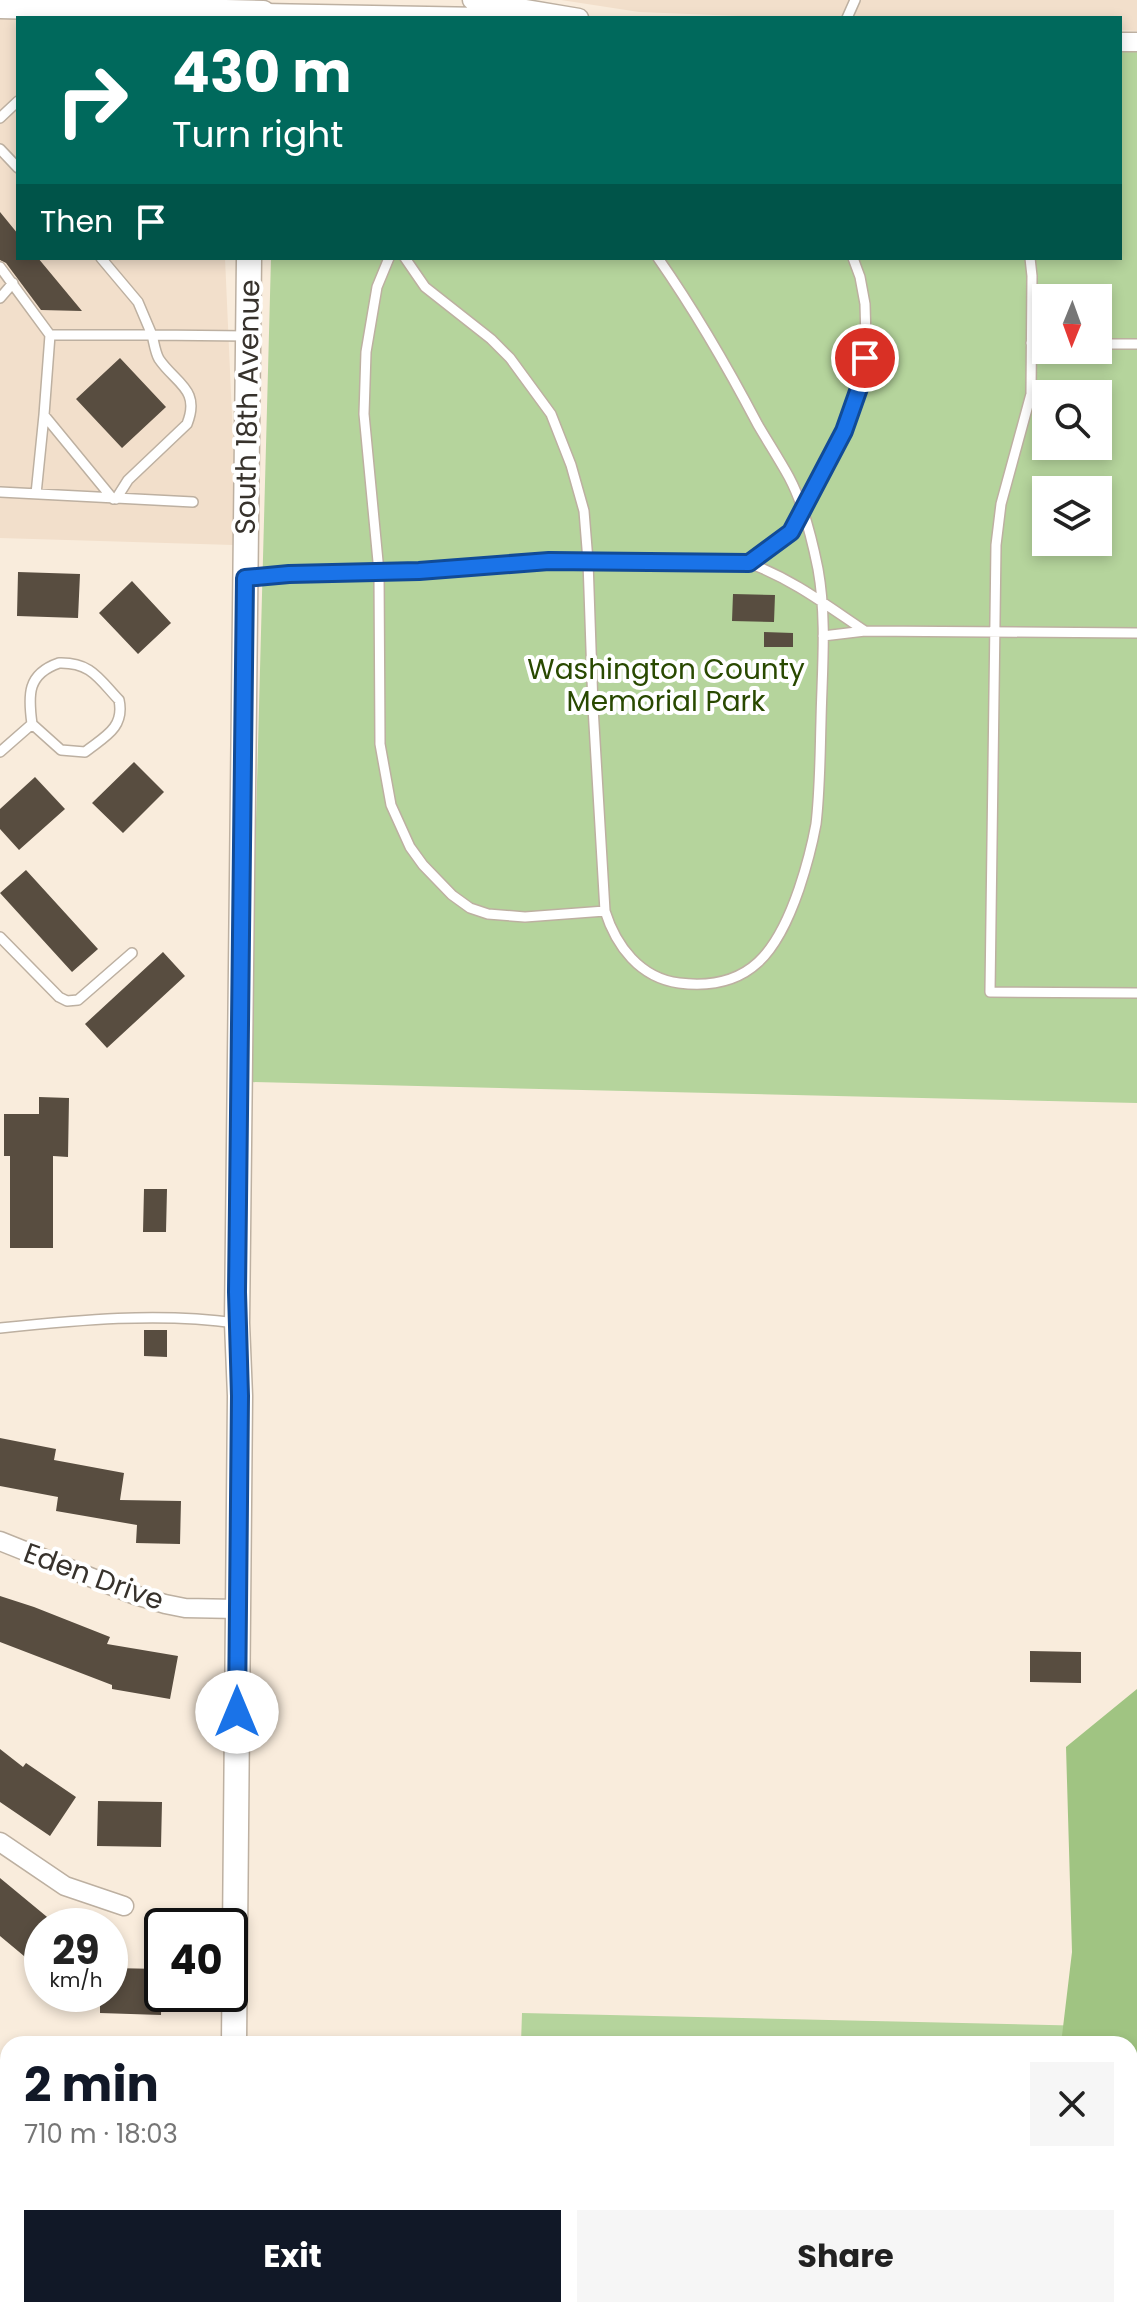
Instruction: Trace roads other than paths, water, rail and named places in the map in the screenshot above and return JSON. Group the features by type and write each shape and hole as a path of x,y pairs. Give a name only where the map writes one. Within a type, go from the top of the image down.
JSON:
{"street":[{"path":"472,0 567,16"},
{"path":"0,6 466,16"},
{"name":"South 18th Avenue","path":"234,2036 240,1396 237,1323 249,260"},
{"name":"Eden Drive","path":"0,1541 165,1604 185,1608 238,1609"},
{"path":"0,1842 65,1886 124,1906"}],"lane":[{"path":"0,118 16,103"},
{"path":"0,149 16,166"},
{"path":"103,260 138,302 159,358 190,395 191,413 187,424 128,480 114,499"},
{"path":"388,260 377,287 366,352 364,389 365,438 379,572 380,744 391,805 410,847 435,880 470,908 488,914 549,917 605,911"},
{"path":"406,260 425,287 491,339 510,358 551,414 571,465 584,511 605,911 611,930 634,962 671,982 693,984 745,973 773,947 793,906 813,842 818,798 822,602 819,572 803,510 790,478 734,379 659,260"},
{"path":"749,563 791,532 844,431 863,377 865,304 854,260"},
{"path":"1030,260 1031,394 998,525 990,992 1137,993"},
{"path":"0,267 50,335 36,494"},
{"path":"0,298 13,283"},
{"path":"50,335 248,336"},
{"path":"1112,344 1137,344"},
{"path":"44,415 114,499"},
{"path":"0,492 193,502"},
{"path":"245,578 549,561 749,563 779,574 865,631"},
{"path":"823,636 865,631 1137,633"},
{"path":"59,663 72,663 91,670 121,706 116,727 85,752 61,750 32,724 30,692 39,673 59,663"},
{"path":"0,752 32,724"},
{"path":"0,937 59,997 67,1001 78,1000 132,953"},
{"path":"0,1328 117,1318 195,1318 237,1323"}],"park label":[{"name":"Washington County Memorial Park","path":"666,685"}]}
